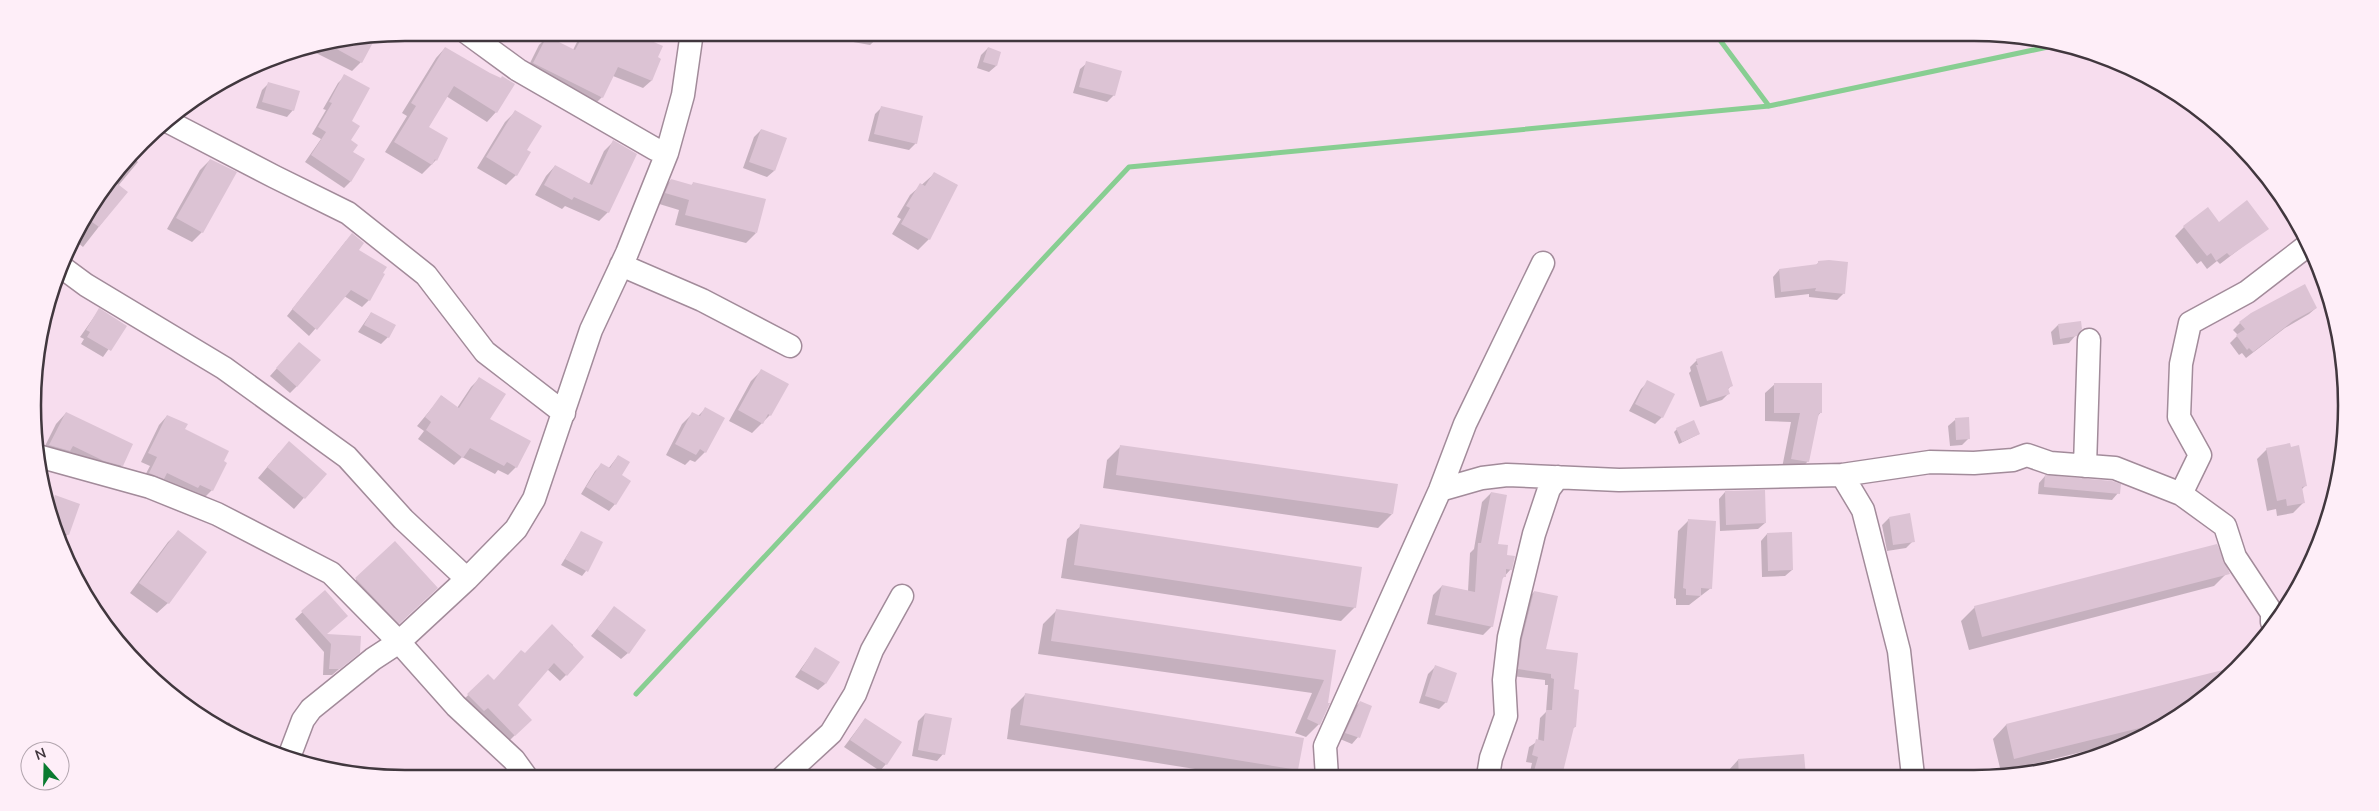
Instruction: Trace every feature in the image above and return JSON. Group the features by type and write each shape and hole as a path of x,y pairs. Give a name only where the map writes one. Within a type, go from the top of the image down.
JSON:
{"street":[{"path":"478,41 518,70 622,130 667,153"},
{"path":"291,751 304,720 311,709 372,659 399,642 467,579 516,529 534,498 592,330 667,153 683,95 691,41"},
{"path":"174,125 275,178 348,213 426,275 485,352 564,414"},
{"path":"2181,494 2200,455 2179,417 2181,364 2190,322 2248,292 2302,249"},
{"path":"1327,770 1325,746 1440,490 1465,424 1543,263"},
{"path":"621,265 702,300 790,346"},
{"path":"67,271 86,285 224,368 347,457 404,519 467,579"},
{"path":"2085,466 2089,340"},
{"path":"1440,490 1482,478 1507,475 1681,479 1842,475 1930,462 1974,463 2013,460 2027,455 2050,463 2115,468 2181,494 2225,526 2235,557 2272,613"},
{"path":"45,458 150,487 226,518 331,573 399,642 456,706 514,760 521,770"},
{"path":"1842,475 1863,510 1900,651 1912,770"},
{"path":"1489,770 1491,758 1506,716 1504,680 1510,638 1534,534 1549,489 1558,477"},
{"path":"791,770 831,733 855,694 872,650 902,596"}],"building":[{"path":"544,41 557,41 575,50 580,41 652,41 663,46 658,57 661,59 652,81 618,67 603,98 533,63"},
{"path":"373,43 362,63 335,48"},
{"path":"445,47 490,73 501,78 502,76 515,84 497,113 454,86 429,127 448,138 437,161 435,159 432,165 394,142 416,106 411,103"},
{"path":"988,47 1001,52 997,66 983,62"},
{"path":"1086,61 1122,71 1115,96 1079,87"},
{"path":"344,74 370,88 352,121 360,126 351,140 358,145 353,152 365,159 351,182 311,155 326,132 318,127 332,103 329,102"},
{"path":"268,82 300,91 294,111 262,102"},
{"path":"881,106 923,116 917,144 874,134"},
{"path":"515,110 542,126 527,150 531,152 517,176 486,157"},
{"path":"761,129 787,138 775,171 749,162"},
{"path":"613,140 637,154 609,213 574,197 572,200 544,185 555,165 592,185"},
{"path":"210,159 237,172 203,233 176,218"},
{"path":"934,172 958,185 930,240 901,224 910,208 906,206 920,183 925,186"},
{"path":"671,179 692,185 693,182 766,199 757,233 685,215 689,200 665,193"},
{"path":"117,184 128,192 99,227 91,221"},
{"path":"2247,200 2269,229 2230,256 2227,253 2216,261 2211,253 2207,256 2183,226 2208,207 2219,222"},
{"path":"352,233 364,243 359,250 387,267 383,273 385,274 370,301 351,290 317,330 292,309"},
{"path":"1818,261 1848,262 1845,294 1815,291 1816,288 1781,292 1779,269 1818,264"},
{"path":"2305,284 2317,308 2293,321 2253,352 2249,348 2247,350 2236,335 2245,329 2239,322 2251,313"},
{"path":"99,308 127,326 111,351 87,337 90,332 86,330"},
{"path":"371,312 396,325 389,338 364,325"},
{"path":"2081,321 2082,329 2077,336 2060,339 2058,324"},
{"path":"299,342 321,360 297,387 276,368"},
{"path":"1722,351 1733,386 1728,388 1730,394 1707,401 1696,365 1698,365 1696,359"},
{"path":"761,369 789,384 771,416 768,414 763,424 738,410"},
{"path":"479,377 506,394 490,419 531,441 517,468 507,462 504,466 470,448 463,458 426,430 431,422 425,417 441,395 459,408"},
{"path":"1647,380 1675,394 1663,418 1635,404"},
{"path":"1774,383 1822,383 1822,413 1819,413 1809,462 1791,459 1800,413 1774,413"},
{"path":"705,407 725,418 706,453 700,449 696,455 675,444 692,412 700,416"},
{"path":"66,412 133,444 123,466 104,461 73,446 70,451 49,445"},
{"path":"167,415 188,424 185,429 229,451 224,461 227,463 213,491 200,485 198,488 167,473 164,479 149,473 157,457 148,453"},
{"path":"1969,417 1970,439 1956,440 1955,418"},
{"path":"1694,420 1700,434 1682,442 1676,428"},
{"path":"289,441 327,474 305,499 267,467"},
{"path":"2290,443 2291,447 2299,445 2307,486 2302,487 2305,503 2287,506 2286,499 2277,501 2266,448"},
{"path":"1120,445 1398,484 1393,514 1116,475"},
{"path":"618,455 630,462 622,475 631,481 616,505 586,487 601,463 610,468"},
{"path":"2045,475 2112,481 2121,484 2120,494 2044,487"},
{"path":"1765,490 1766,523 1726,525 1725,491"},
{"path":"1491,492 1507,495 1498,544 1508,545 1507,555 1515,556 1512,570 1506,569 1506,577 1503,577 1493,627 1435,615 1442,585 1475,592 1478,543 1481,543"},
{"path":"55,495 80,504 69,535 65,533 54,498"},
{"path":"1910,513 1915,542 1893,545 1889,517"},
{"path":"1688,519 1716,521 1712,589 1701,588 1701,596 1686,595 1686,589 1683,588"},
{"path":"1080,524 1362,567 1356,608 1074,565"},
{"path":"178,530 207,552 169,604 139,583"},
{"path":"581,531 603,542 588,572 565,559"},
{"path":"1792,532 1793,570 1768,571 1767,533"},
{"path":"395,541 438,588 399,624 355,578"},
{"path":"2217,544 2230,574 1982,637 1974,606"},
{"path":"325,590 348,616 327,634 361,636 360,653 340,669 329,669 331,644 301,611"},
{"path":"1534,591 1558,596 1546,649 1578,653 1574,689 1579,690 1576,727 1574,727 1563,770 1534,770 1538,757 1532,755 1536,739 1544,741 1546,710 1552,710 1554,679 1551,678 1551,674 1518,669 1522,639"},
{"path":"614,606 646,630 629,654 597,629"},
{"path":"1056,609 1336,650 1328,703 1330,703 1320,725 1307,719 1324,680 1051,641"},
{"path":"552,624 584,657 567,676 554,663 518,705 532,720 515,736 488,708 484,711 467,694 488,674 494,680 521,650 525,653"},
{"path":"815,647 840,662 826,684 801,670"},
{"path":"1435,665 1457,673 1447,703 1425,696"},
{"path":"2224,670 2176,708 2145,727 2014,759 2006,724"},
{"path":"1025,693 1304,738 1298,770 1020,725"},
{"path":"1360,701 1372,706 1360,738 1345,733"},
{"path":"925,713 952,718 945,755 918,750"},
{"path":"865,718 902,742 887,765 850,740"},
{"path":"1804,754 1805,770 1739,770 1738,759"}],"waterway":[{"path":"1721,41 1769,106"},
{"path":"636,694 1129,167 1769,106 2044,48"}]}
